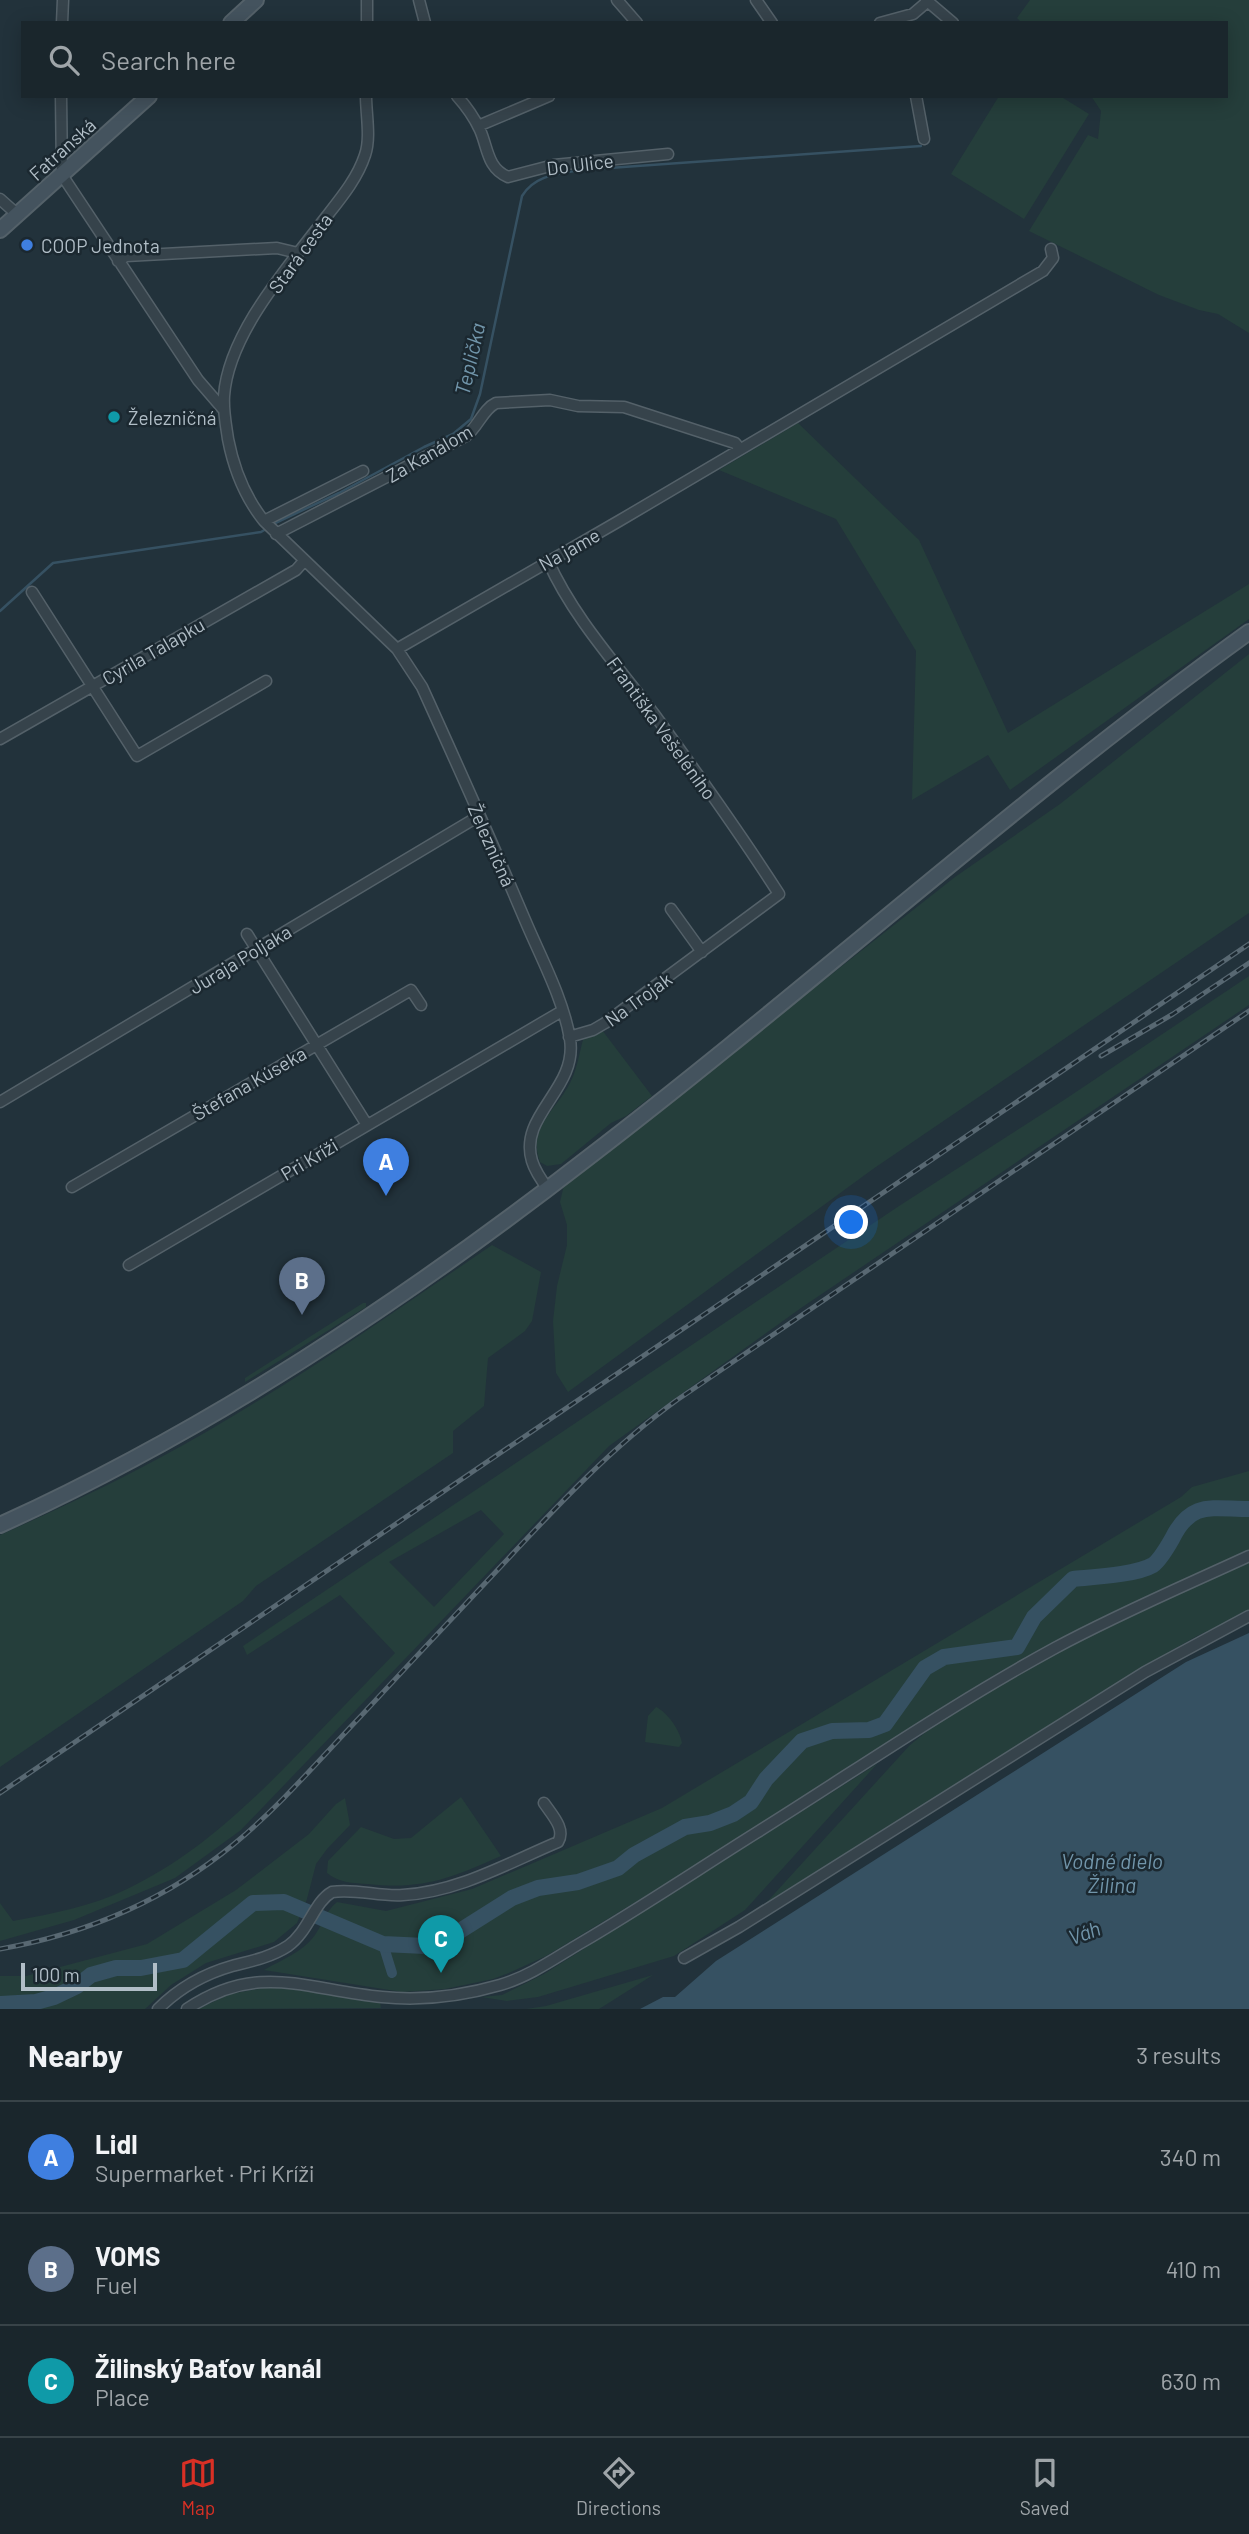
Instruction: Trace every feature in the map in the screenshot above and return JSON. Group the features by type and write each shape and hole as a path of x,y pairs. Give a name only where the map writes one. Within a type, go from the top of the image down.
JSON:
{"main road":[{"path":"233,21 256,0"},
{"name":"Fatranská","path":"0,230 147,98"},
{"path":"0,1525 147,1451 249,1392 433,1273 548,1189 699,1070 1070,768 1249,632"}],"street":[{"path":"62,21 63,0"},
{"path":"367,0 367,21"},
{"path":"419,0 424,21"},
{"path":"617,0 635,21"},
{"path":"756,0 771,21"},
{"path":"913,19 927,1 951,21"},
{"path":"61,98 62,176 198,380 223,409"},
{"name":"Stará cesta","path":"223,409 227,376 252,319 359,170 366,152 366,98"},
{"name":"Do Ulice","path":"458,98 478,126 491,164 508,177 554,165 668,154"},
{"path":"478,126 544,98"},
{"path":"916,98 924,139"},
{"path":"0,199 18,215"},
{"path":"118,261 126,256 277,248 298,253"},
{"name":"Na jame","path":"397,649 1043,271 1053,258 1051,249"},
{"name":"Za Kanálom","path":"275,533 466,436 479,424 489,406 496,403 550,400 578,406 624,407 735,443 740,449"},
{"name":"Železničná","path":"223,409 232,457 241,485 252,506 275,533 397,649 422,687 562,1011 571,1051 564,1080 539,1117 530,1139 532,1162 548,1189"},
{"path":"265,522 363,471"},
{"name":"Cyrila Talapku","path":"0,739 296,570 304,561"},
{"name":"Františka Vešeléniho","path":"548,561 555,577 590,631 653,713 779,894"},
{"path":"32,592 136,756 266,681"},
{"name":"Juraja Poljaka","path":"0,1102 479,816"},
{"name":"Na Trojak","path":"569,1037 593,1030 605,1023 779,894"},
{"path":"671,909 702,952"},
{"path":"247,934 367,1125"},
{"name":"Štefana Kúseka","path":"72,1187 411,990 421,1005"},
{"name":"Pri Kríži","path":"129,1265 562,1011"},
{"path":"187,2009 225,1988 267,1981 412,1999 442,1997 509,1982 620,1920 1002,1679 1106,1622 1249,1556"},
{"path":"684,1958 751,1920 1145,1672 1249,1616"},
{"path":"158,2009 196,1980 273,1954 298,1938 326,1895 341,1891 374,1895 426,1893 447,1888 558,1842 561,1829 544,1803"}],"green space":[{"path":"1030,0 1249,0 1249,333 1218,314 1159,295 1029,231 1088,135 1098,139 1101,111 1092,98 1228,98 1228,21 1020,21 1017,18"},
{"path":"998,98 1063,98 1089,114 1024,219 951,174"},
{"path":"798,423 919,540 1008,733 1249,584 1249,619 1010,790 988,755 912,800 916,651 836,519 719,470"},
{"path":"1249,654 1249,913 873,1169 568,1392 556,1373 553,1321 557,1286 567,1245 567,1225 560,1202 564,1185 955,877 1060,804"},
{"path":"1249,976 1249,1005 801,1308 609,1446 241,1830 175,1878 74,1920 0,1941 0,1903 13,1921 72,1909 127,1889 205,1840 252,1800 395,1653 340,1595 247,1655 243,1646 899,1206","holes":["481,1510 504,1534 434,1607 389,1562"]},
{"path":"602,1030 652,1096 626,1116 611,1123 561,1164 547,1166 540,1162 537,1150 540,1129 572,1078 583,1040"},
{"path":"492,1245 541,1272 532,1321 525,1331 488,1358 484,1406 453,1431 453,1453 256,1586 243,1601 0,1767 0,1535 119,1479 205,1433 332,1354"},
{"path":"366,1303 366,1307 245,1382 245,1378"},
{"path":"1249,1471 1249,1612 1197,1636 1146,1665 765,1904 910,1745 1004,1669 659,1888 546,1956 511,1972 493,1979 445,1989 402,1992 264,1970 310,1941 337,1902 386,1911 472,1889 662,1808 1181,1497 1192,1487"},
{"path":"656,1707 669,1717 676,1727 682,1743 679,1747 645,1742 648,1716"},
{"path":"877,1764 745,1910 674,1956 538,1997 507,2001 481,1997 502,1995 544,1974"},
{"path":"461,1797 501,1856 452,1876 422,1884 352,1883 336,1879 327,1873 328,1861 361,1827 394,1839 411,1838"},
{"path":"345,1798 350,1825 316,1864 307,1899 297,1923 274,1942 206,1963 171,1985 145,2009 0,2009 0,1976 26,1976 147,1944 236,1890 309,1834 336,1804"},
{"path":"653,1975 599,2009 526,2009 546,2006"},
{"path":"269,1987 309,1990 380,2002 381,2008 198,2009 230,1994"}],"water":[{"name":"Vodné dielo Žilina","path":"1249,1633 1249,2009 640,2009 663,1997 675,1997 716,1961 1186,1662"}],"waterway":[{"name":"Teplička","path":"271,525 453,434 471,419 480,394 522,196 533,184 556,174 581,170 921,146"},
{"name":"Teplička","path":"0,611 53,563 261,532 266,529"},
{"path":"0,2004 36,2002 54,1997 77,1986 91,1975 116,1968 141,1968 183,1960 253,1903 284,1902 383,1944 425,1946 455,1934 512,1898 538,1888 578,1882 618,1868 634,1855 685,1827 710,1823 733,1814 751,1802 766,1779 802,1741 832,1731 869,1730 885,1724 925,1668 944,1657 1017,1647 1034,1617 1073,1579 1114,1575 1153,1565 1179,1527 1195,1512 1213,1508 1249,1509"},
{"path":"383,1944 392,1973"}],"railway":[{"path":"0,1793 1249,944"},
{"path":"1101,1056 1173,1014 1249,963"},
{"path":"0,1949 63,1934 124,1912 153,1898 208,1864 234,1844 283,1798 566,1498 653,1418 1249,1011"}],"place":[{"name":"COOP Jednota","path":"27,245"},
{"name":"Železničná","path":"114,417"},
{"name":"Lidl","path":"386,1196"},
{"name":"VOMS","path":"302,1315"},
{"name":"Žilinský Baťov kanál","path":"441,1973"}],"water label":[{"name":"Váh","path":"1084,1932"}]}
